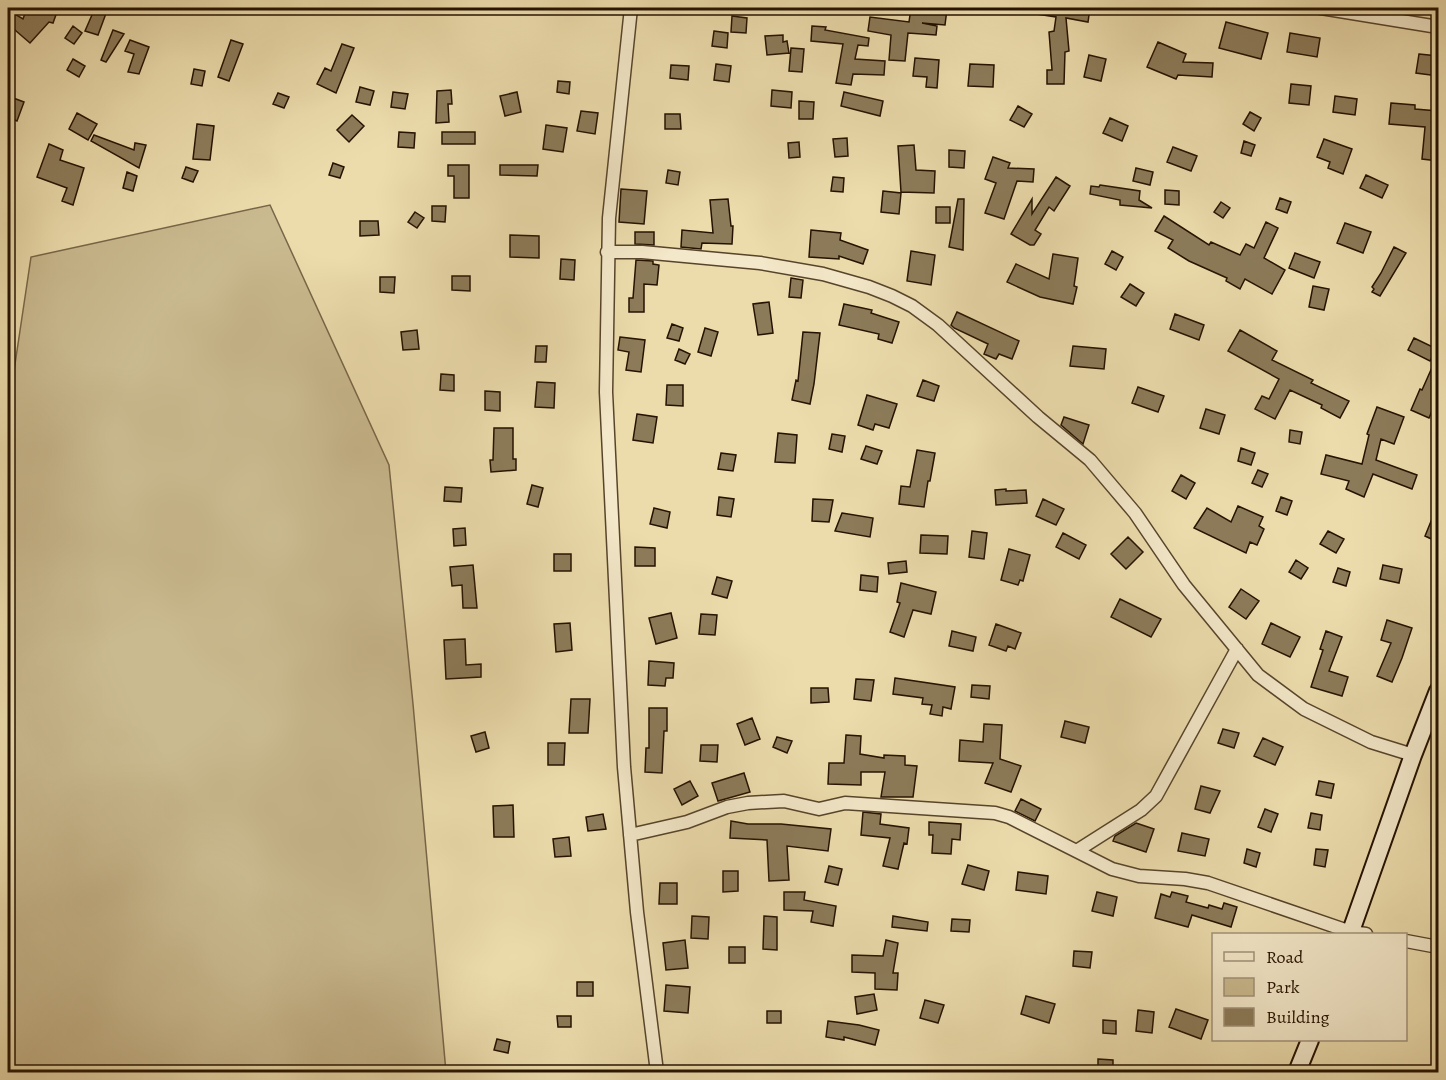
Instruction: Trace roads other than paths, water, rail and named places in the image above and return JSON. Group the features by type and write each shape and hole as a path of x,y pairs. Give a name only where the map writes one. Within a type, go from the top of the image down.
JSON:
{"main road":[{"path":"1356,933 1413,755 1438,691"},
{"path":"1297,1072 1310,1041"}],"street":[{"path":"631,8 607,252 606,392 624,767 637,912 657,1072"},
{"path":"1322,8 1438,27"},
{"path":"607,252 642,252 704,260 760,263 823,274 892,296 912,306 938,325 1038,417 1090,460 1135,513 1184,585 1257,675 1304,709 1371,741 1413,755"},
{"path":"1078,850 1141,810 1155,796 1237,649"},
{"path":"630,836 687,822 727,807 748,803 784,801 819,809 845,803 995,813 1009,817 1078,850 1112,869 1139,876 1208,883 1353,933"},
{"path":"1407,941 1438,947"}]}
